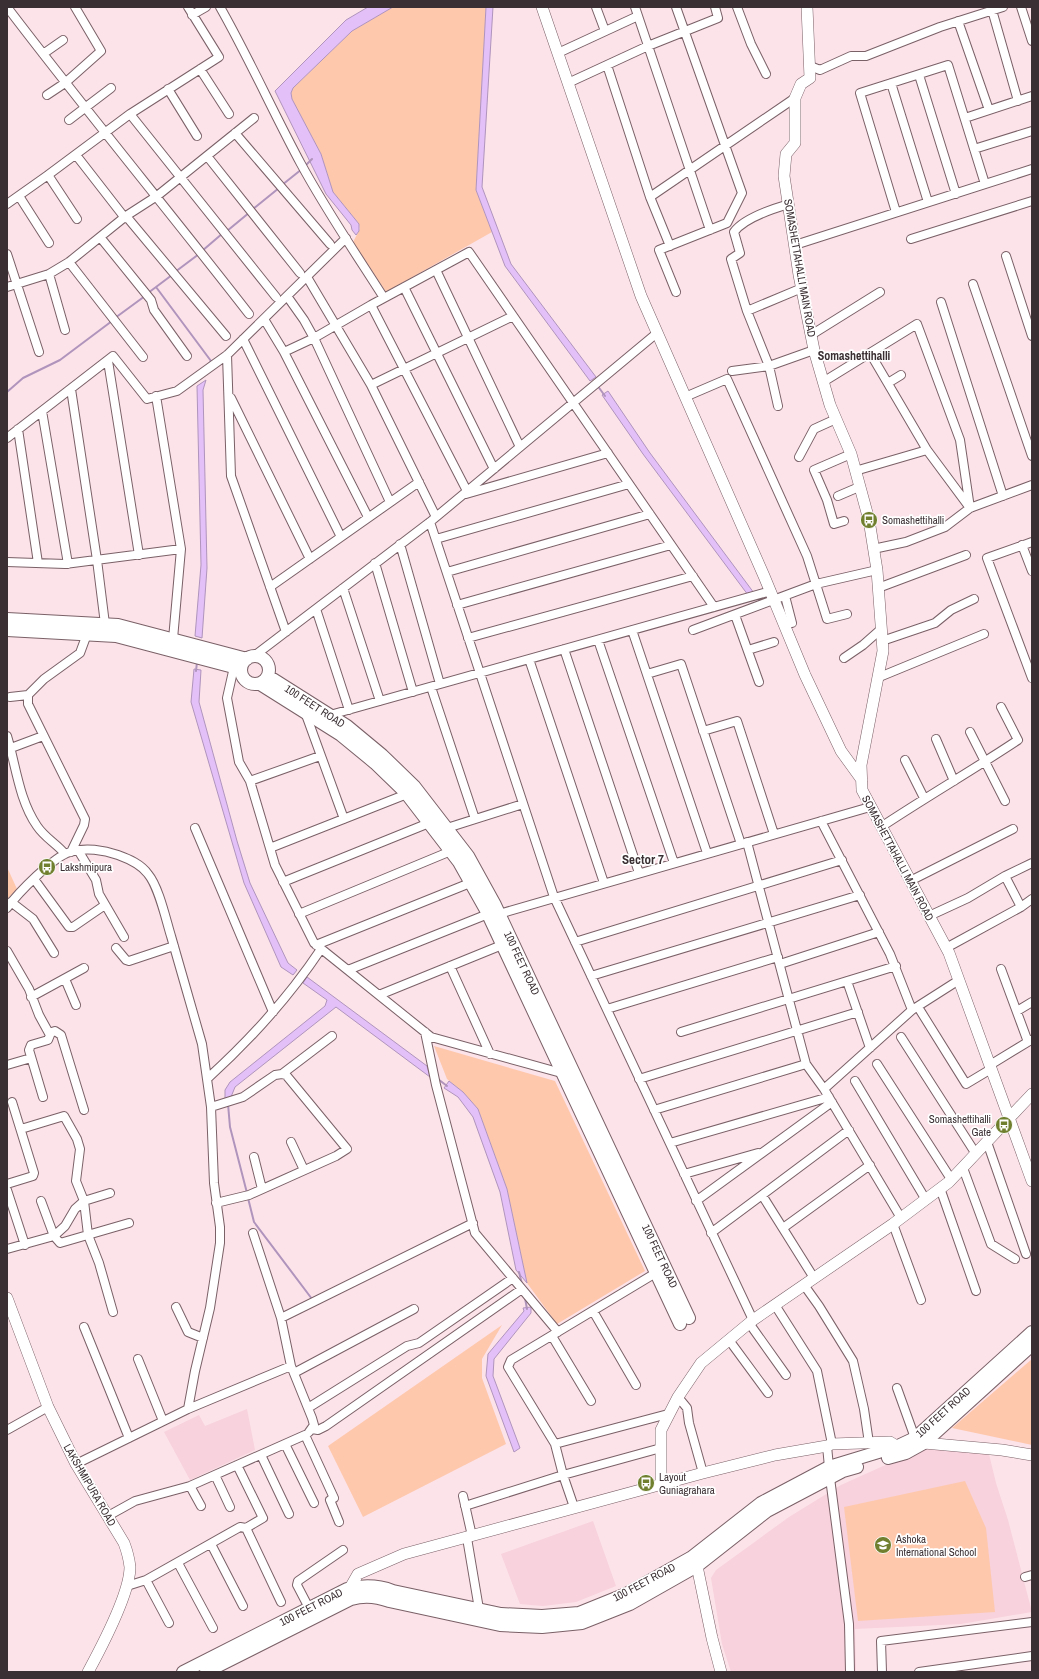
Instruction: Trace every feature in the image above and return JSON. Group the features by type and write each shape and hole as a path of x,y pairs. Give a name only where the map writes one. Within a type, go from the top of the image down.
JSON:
{"main road":[{"path":"7,619 118,625 171,644 244,663 262,658 267,663 269,671 264,680"},
{"path":"7,630 116,636 171,644"},
{"name":"100 FEET ROAD","path":"244,663 241,673 245,680 252,684 264,680 330,715 347,726 382,755 414,786 468,856 493,914 575,1077 660,1271"},
{"name":"100 FEET ROAD","path":"264,680 304,712 341,735 375,763 407,794 451,851 470,883 493,914 502,945 562,1073 684,1321"},
{"name":"100 FEET ROAD","path":"919,1440 1032,1332"},
{"name":"100 FEET ROAD","path":"206,1672 351,1593 500,1624 542,1627 582,1623 630,1604 695,1562 767,1511 830,1472 843,1471 902,1450 919,1440 1032,1345"},
{"name":"100 FEET ROAD","path":"183,1672 309,1608 373,1586 501,1614 542,1616 579,1613 626,1594 695,1562"}],"street":[{"path":"7,7 84,108 157,196 249,314"},
{"path":"48,95 65,83 101,51 75,7"},
{"path":"7,204 48,176 130,114 219,57 188,7"},
{"path":"192,15 206,7"},
{"path":"220,7 301,164 384,298"},
{"path":"542,7 641,296 776,596 805,675 841,751 862,780"},
{"path":"596,7 605,31"},
{"path":"635,7 710,230"},
{"path":"676,7 742,193 727,223 659,250 676,292"},
{"path":"568,83 648,46 718,18 715,7"},
{"path":"737,7 751,44 766,74"},
{"path":"650,197 795,98 801,84 810,78 807,7"},
{"path":"810,66 820,70 851,56 866,56 958,21 1003,7"},
{"path":"1021,7 1032,41"},
{"path":"992,10 1018,100"},
{"path":"558,53 638,16"},
{"path":"958,21 989,110"},
{"path":"43,54 62,40"},
{"path":"607,65 650,197 670,246"},
{"path":"896,212 860,93 948,65 985,184"},
{"path":"200,69 229,114"},
{"path":"919,75 956,194"},
{"path":"891,83 928,202"},
{"path":"69,120 111,88"},
{"path":"168,89 197,136"},
{"path":"964,118 1032,96"},
{"name":"SOMASHETTAHALLI MAIN ROAD","path":"795,98 795,143 786,154 784,176 802,288 814,350 823,382 836,420 851,454 869,520 877,570 880,630 883,651 861,765 862,790 870,808 946,948 1010,1118 1028,1155 1032,1181"},
{"path":"130,114 276,297"},
{"path":"7,287 49,274 68,262 125,217 157,196 254,118"},
{"path":"974,149 1032,132"},
{"path":"235,133 330,244"},
{"path":"76,155 125,217 226,336"},
{"path":"208,156 304,275 337,325 371,385 419,482 433,519 436,539 554,897 670,1143 751,1322 786,1375"},
{"path":"795,245 1032,169"},
{"path":"48,176 77,219"},
{"path":"19,196 49,243"},
{"path":"911,239 1032,201"},
{"path":"778,406 769,366 747,311 731,259 740,253 734,232 739,225 773,209 789,204"},
{"path":"100,237 146,294 154,310 187,356"},
{"path":"7,438 113,356 147,399 177,391 227,355 287,296 304,275 346,238"},
{"path":"284,352 314,338 371,305 469,252 714,607"},
{"path":"7,254 39,352"},
{"path":"1006,256 1032,336"},
{"path":"68,262 143,357"},
{"path":"436,270 520,447"},
{"path":"49,274 65,330"},
{"path":"973,284 1032,456"},
{"path":"404,287 494,469"},
{"path":"747,311 802,288"},
{"path":"811,336 880,292"},
{"path":"287,296 304,320 314,338 390,502"},
{"path":"941,302 1004,496"},
{"path":"371,305 465,493"},
{"path":"371,385 513,316"},
{"path":"264,319 284,352 368,517"},
{"path":"823,382 917,324 960,440 970,508"},
{"path":"575,1077 431,1037 314,943 275,866 250,781 239,762 227,698 244,663 433,519 658,333"},
{"path":"243,340 341,537"},
{"path":"732,371 769,366 814,350"},
{"path":"870,353 927,450 970,508"},
{"path":"227,355 232,476 286,632"},
{"path":"108,361 139,555"},
{"path":"888,384 901,375"},
{"path":"685,396 727,379 807,556 827,619 847,614"},
{"path":"71,389 97,560 105,624"},
{"path":"229,394 310,559"},
{"path":"156,396 181,549 171,644"},
{"path":"42,411 68,564"},
{"path":"799,457 814,429 836,420"},
{"path":"18,429 38,563"},
{"path":"855,471 927,450"},
{"path":"465,493 608,453"},
{"path":"844,521 834,524 827,500 814,470 851,454"},
{"path":"270,587 419,482"},
{"path":"436,539 629,484"},
{"path":"873,549 906,542 945,527 970,508 1032,485"},
{"path":"838,496 859,487"},
{"path":"447,572 650,514"},
{"path":"1032,542 987,558 1032,678"},
{"path":"400,544 440,684"},
{"path":"457,604 671,545"},
{"path":"1022,545 1032,571"},
{"path":"7,562 68,564 181,549"},
{"path":"878,588 966,555"},
{"path":"375,563 413,692"},
{"path":"330,715 714,607 776,596 816,584 877,570"},
{"path":"468,638 693,576"},
{"path":"343,588 380,701"},
{"path":"693,630 776,596"},
{"path":"776,596 792,623"},
{"path":"882,641 934,623 951,610 974,600"},
{"path":"316,609 349,710"},
{"path":"735,614 759,682"},
{"path":"632,630 708,853"},
{"path":"844,658 863,645 880,630"},
{"path":"10,697 28,695 44,679 80,653 87,634"},
{"path":"877,678 984,634"},
{"path":"598,640 674,863"},
{"path":"748,650 774,642"},
{"path":"564,649 639,873"},
{"path":"529,659 604,883"},
{"path":"647,674 681,664 703,732 758,885 806,1064 831,1100 870,1166 897,1221 921,1300"},
{"path":"431,687 475,819"},
{"path":"28,695 28,704 85,819 84,825 71,852 34,879 9,905 33,919 54,952"},
{"path":"881,827 924,798 985,762 1018,740 1001,707"},
{"path":"304,712 344,819"},
{"path":"703,732 738,721 774,834"},
{"path":"970,732 1005,801"},
{"path":"7,736 27,808 40,830 47,838 71,852 97,882 98,893 124,937"},
{"path":"11,748 43,736"},
{"path":"936,739 954,781"},
{"path":"250,781 320,756"},
{"path":"905,760 924,798"},
{"path":"270,848 407,794"},
{"path":"447,828 523,804"},
{"path":"348,970 493,914 870,808"},
{"path":"821,821 860,894 896,966 915,1009 966,1084 1030,1041 1016,1011 1001,969"},
{"path":"283,882 429,823"},
{"path":"195,828 273,1012"},
{"path":"910,881 1013,828"},
{"path":"71,852 94,850 110,852 130,860 149,874 164,912 202,1044 211,1107 214,1183 220,1227 220,1243 203,1338 188,1409"},
{"path":"299,914 451,851"},
{"path":"575,942 842,860"},
{"path":"929,916 968,898 1005,876 1032,863"},
{"path":"1005,876 1021,907"},
{"path":"34,879 69,927 73,927 105,905"},
{"path":"208,1078 240,1048 273,1012 301,977 319,947 470,883"},
{"path":"591,976 860,894"},
{"path":"946,948 1032,900"},
{"path":"607,1009 879,932"},
{"path":"379,995 502,945"},
{"path":"116,948 126,960 129,961 174,946"},
{"path":"7,951 23,977 50,1037 48,1040 31,1045 29,1050 43,1097"},
{"path":"450,966 490,1054"},
{"path":"681,1032 896,966"},
{"path":"31,997 84,968"},
{"path":"65,979 76,1005"},
{"path":"824,1089 915,1009 959,980"},
{"path":"847,981 870,1048"},
{"path":"1016,1011 1032,1002"},
{"path":"639,1079 858,1012"},
{"path":"49,1033 55,1031 61,1035 84,1110"},
{"path":"425,1032 436,1085 475,1233 525,1292 555,1334 591,1401"},
{"path":"211,1107 243,1097 275,1076 282,1074 332,1036"},
{"path":"901,1037 976,1154"},
{"path":"7,1065 31,1058"},
{"path":"654,1110 806,1064"},
{"path":"877,1064 952,1179"},
{"path":"216,1202 249,1195 336,1156 347,1149 286,1075 282,1074"},
{"path":"855,1081 926,1200"},
{"path":"662,1484 661,1430 678,1397 701,1363 751,1322 897,1221 952,1179 1032,1094"},
{"path":"670,1143 831,1100"},
{"path":"696,1201 831,1100"},
{"path":"7,1184 33,1176 34,1173 12,1102"},
{"path":"1010,1118 1032,1105"},
{"path":"21,1129 62,1116 65,1117 77,1140 80,1149 76,1181 84,1201 88,1235 99,1263 113,1312"},
{"path":"711,1233 849,1130"},
{"path":"291,1142 304,1170"},
{"path":"987,1142 1026,1254"},
{"path":"684,1174 764,1151"},
{"path":"254,1156 262,1189"},
{"path":"783,1228 870,1166"},
{"path":"963,1168 991,1244 1014,1259"},
{"path":"940,1188 976,1291"},
{"path":"7,1190 25,1245"},
{"path":"7,1249 54,1236 66,1226 76,1209 84,1201 110,1193"},
{"path":"762,1194 814,1278"},
{"path":"42,1201 54,1236 61,1244 129,1223"},
{"path":"282,1318 473,1223"},
{"path":"108,1516 135,1501 190,1486 305,1435 312,1429 314,1425 312,1418 292,1370 282,1318 253,1233"},
{"path":"574,1507 563,1475 555,1444 508,1367 511,1360 660,1271"},
{"path":"308,1408 407,1346 419,1343 514,1280"},
{"path":"804,1285 854,1361 869,1442"},
{"path":"312,1429 318,1430 326,1426 525,1292"},
{"name":"LAKSHMIPURA ROAD","path":"7,1298 10,1317 48,1407 76,1464 124,1543 129,1557 130,1569 127,1586 97,1656 88,1672"},
{"path":"776,1305 817,1371 829,1445 830,1472 849,1624 850,1672"},
{"path":"176,1308 188,1332 203,1338"},
{"path":"76,1464 188,1409 292,1370 414,1309"},
{"path":"593,1311 636,1385"},
{"path":"84,1327 129,1438"},
{"path":"728,1340 768,1393"},
{"path":"138,1359 163,1421"},
{"path":"897,1388 919,1440 1032,1455"},
{"path":"678,1397 687,1408 689,1423 703,1472"},
{"path":"8,1428 48,1407"},
{"path":"555,1444 668,1414"},
{"path":"305,1435 334,1498 330,1500 339,1522"},
{"path":"351,1593 358,1574 398,1557 703,1472 775,1455 829,1445 890,1442 902,1450"},
{"path":"285,1444 314,1503"},
{"path":"465,1506 563,1475 661,1448"},
{"path":"261,1455 289,1514"},
{"path":"127,1586 146,1580 240,1527 246,1528 263,1518 236,1465"},
{"path":"215,1475 230,1507"},
{"path":"190,1486 201,1506"},
{"path":"463,1496 479,1609"},
{"path":"246,1528 281,1602"},
{"path":"211,1544 243,1606"},
{"path":"309,1608 297,1585 298,1581 300,1578 343,1550"},
{"path":"695,1562 721,1672"},
{"path":"178,1563 212,1628"},
{"path":"146,1580 169,1623"},
{"path":"882,1672 881,1641 1032,1622"},
{"path":"919,1672 1032,1656"}],"shaded area":[{"path":"368,7 393,7 352,31 293,88 291,93 292,99 321,154 333,192 359,224 359,231 356,235 352,230 351,225 326,194 275,91 346,20"},
{"path":"393,7 486,7 476,190 492,232 386,292 353,242 360,229 359,224 333,192 321,154 292,99 291,93 293,88 352,31"},
{"path":"486,7 493,7 482,187 511,264 596,377 590,381 505,266 476,190"},
{"path":"206,380 203,390 207,568 202,638 195,636 201,565 197,386"},
{"path":"608,391 650,453 754,593 748,595 643,454 602,395"},
{"path":"194,669 201,670 199,702 250,883 288,963 297,970 293,975 281,967 244,883 191,702"},
{"path":"7,867 17,889 7,899"},
{"path":"307,977 427,1066 430,1077 336,1007 235,1087 231,1097 225,1099 225,1090 230,1082 325,1006 327,1000 303,983"},
{"path":"434,1046 555,1081 645,1271 557,1324 527,1283 507,1189 478,1109 463,1092 447,1079"},
{"path":"449,1081 463,1092 478,1109 507,1189 527,1283 516,1270 500,1192 473,1117 458,1097 444,1088"},
{"path":"531,1307 531,1313 494,1359 493,1376 520,1448 514,1452 486,1376 488,1354 524,1311 523,1308"},
{"path":"502,1325 482,1359 482,1378 506,1444 363,1517 328,1446"},
{"path":"1032,1359 1032,1445 952,1428"},
{"path":"247,1409 255,1450 190,1480 164,1432 199,1415 205,1426"},
{"name":"Ashoka International School","path":"932,1444 989,1454 1032,1612 961,1624 855,1629 856,1672 731,1672 722,1644 711,1578 716,1570 789,1517 841,1485"},
{"path":"965,1481 986,1528 995,1612 858,1621 844,1507"},
{"path":"593,1521 616,1586 576,1602 543,1606 520,1604 501,1554"}],"waterway":[{"path":"305,166 312,159"},
{"path":"282,185 302,169"},
{"path":"253,209 279,188"},
{"path":"227,231 250,212"},
{"path":"202,251 223,233"},
{"path":"175,272 199,254"},
{"path":"148,293 172,275"},
{"path":"156,287 211,361 209,364"},
{"path":"115,318 145,296"},
{"path":"7,392 23,378 60,360 112,321"},
{"path":"597,385 605,396"},
{"path":"196,671 197,662"},
{"path":"438,1079 447,1086"},
{"path":"228,1104 230,1127 247,1193"},
{"path":"248,1198 254,1222 312,1299"},
{"path":"519,1272 522,1284"},
{"path":"525,1298 527,1309"}],"place":[{"name":"Somashettihalli","path":"869,520"},
{"name":"Lakshmipura","path":"47,867"},
{"name":"Somashettihalli Gate","path":"1004,1125"},
{"name":"Layout Guniagrahara","path":"646,1483"},
{"name":"Ashoka International School","path":"883,1545"}],"district":[{"name":"Somashettihalli","path":"854,356"},
{"name":"Sector 7","path":"643,859"}]}
